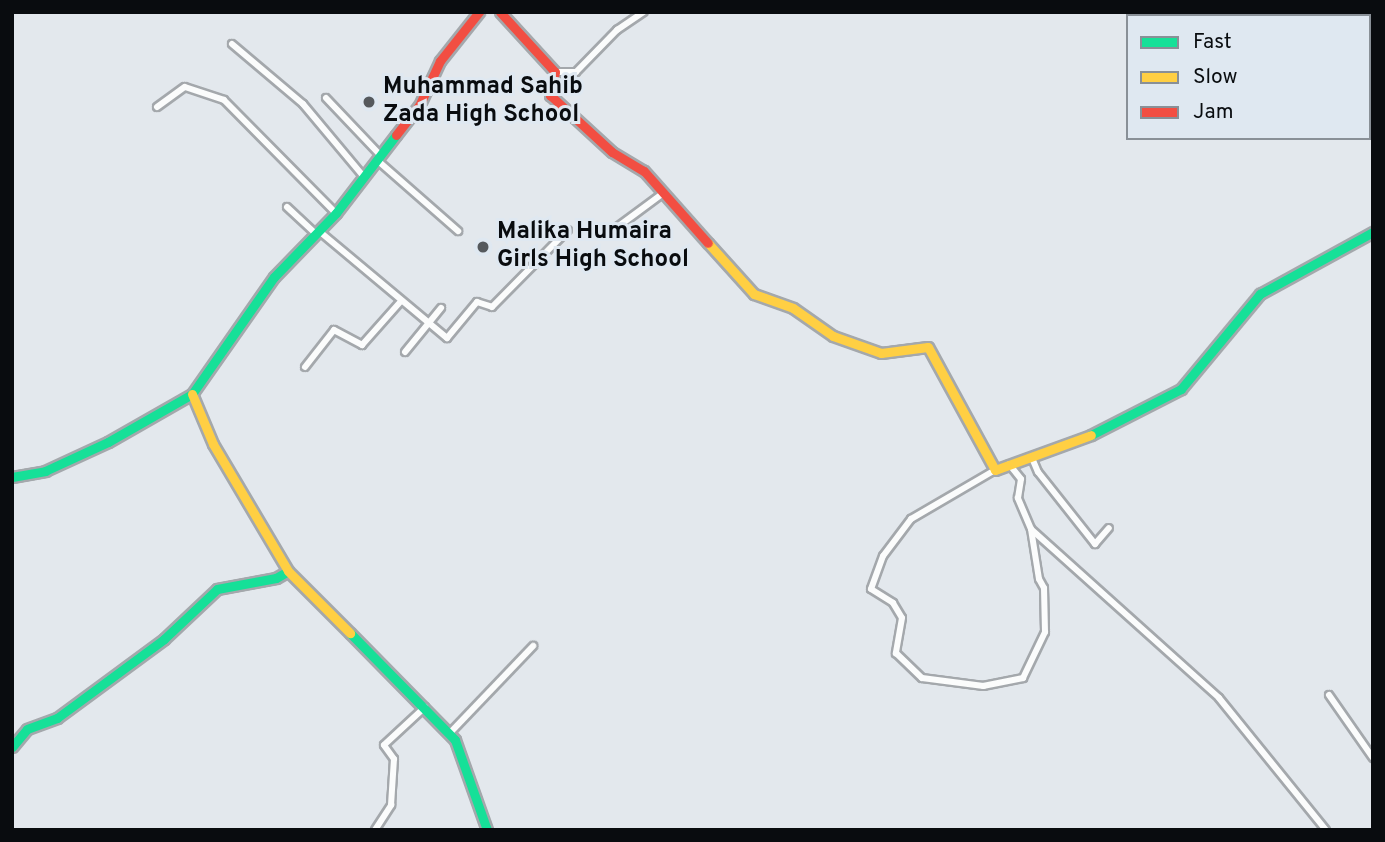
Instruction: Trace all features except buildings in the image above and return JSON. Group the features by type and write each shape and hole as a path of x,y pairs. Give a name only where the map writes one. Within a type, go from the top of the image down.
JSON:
{"street":[{"path":"500,12 555,72 576,72 617,30 644,12"},
{"path":"12,477 45,471 108,442 192,394 274,277 336,214 419,106 440,61 472,15"},
{"path":"232,44 303,104 364,177"},
{"path":"555,72 550,95 612,152 645,171 754,294 793,308 833,336 881,353 928,347 995,470"},
{"path":"157,107 185,87 224,100 336,214"},
{"path":"326,98 379,158 458,231"},
{"path":"612,231 663,194"},
{"path":"287,206 447,338 477,302 489,310 568,230"},
{"path":"1009,464 1021,479 1018,498 1031,529 1039,579 1044,588 1045,632 1023,678 983,686 950,685 922,678 907,667 896,653 902,618 893,603 871,589 883,556 911,519 995,470 1009,464 1075,443 1181,389 1259,294 1373,232"},
{"path":"305,367 334,330 362,345 401,301"},
{"path":"405,352 441,308"},
{"path":"192,394 213,444 288,571 378,665 425,706 449,734 487,830"},
{"path":"1032,458 1038,472 1095,544 1109,528"},
{"path":"1031,529 1219,698 1326,830"},
{"path":"12,747 26,729 57,718 164,639 217,589 276,578 288,571"},
{"path":"449,734 533,646"},
{"path":"1329,695 1373,758"},
{"path":"375,830 391,805 394,759 384,745 425,706"}],"traffic: fast":[{"path":"12,477 45,471 108,442 192,394 274,277 336,213 396,135"},
{"path":"1091,435 1181,389 1260,294 1373,232"},
{"path":"12,747 27,729 57,718 164,639 217,589 276,578 288,571"},
{"path":"350,633 455,740 487,830"}],"traffic: slow":[{"path":"708,243 754,294 793,308 833,336 881,353 928,347 995,470 1091,435"},
{"path":"192,394 213,444 288,571 350,633"}],"traffic: jam":[{"path":"396,135 419,106 440,61 479,12"},
{"path":"500,12 555,72 550,95 612,152 644,171 708,243"}],"place":[{"name":"Muhammad Sahib Zada High School","path":"369,102"},
{"name":"Malika Humaira Girls High School","path":"483,247"}]}
